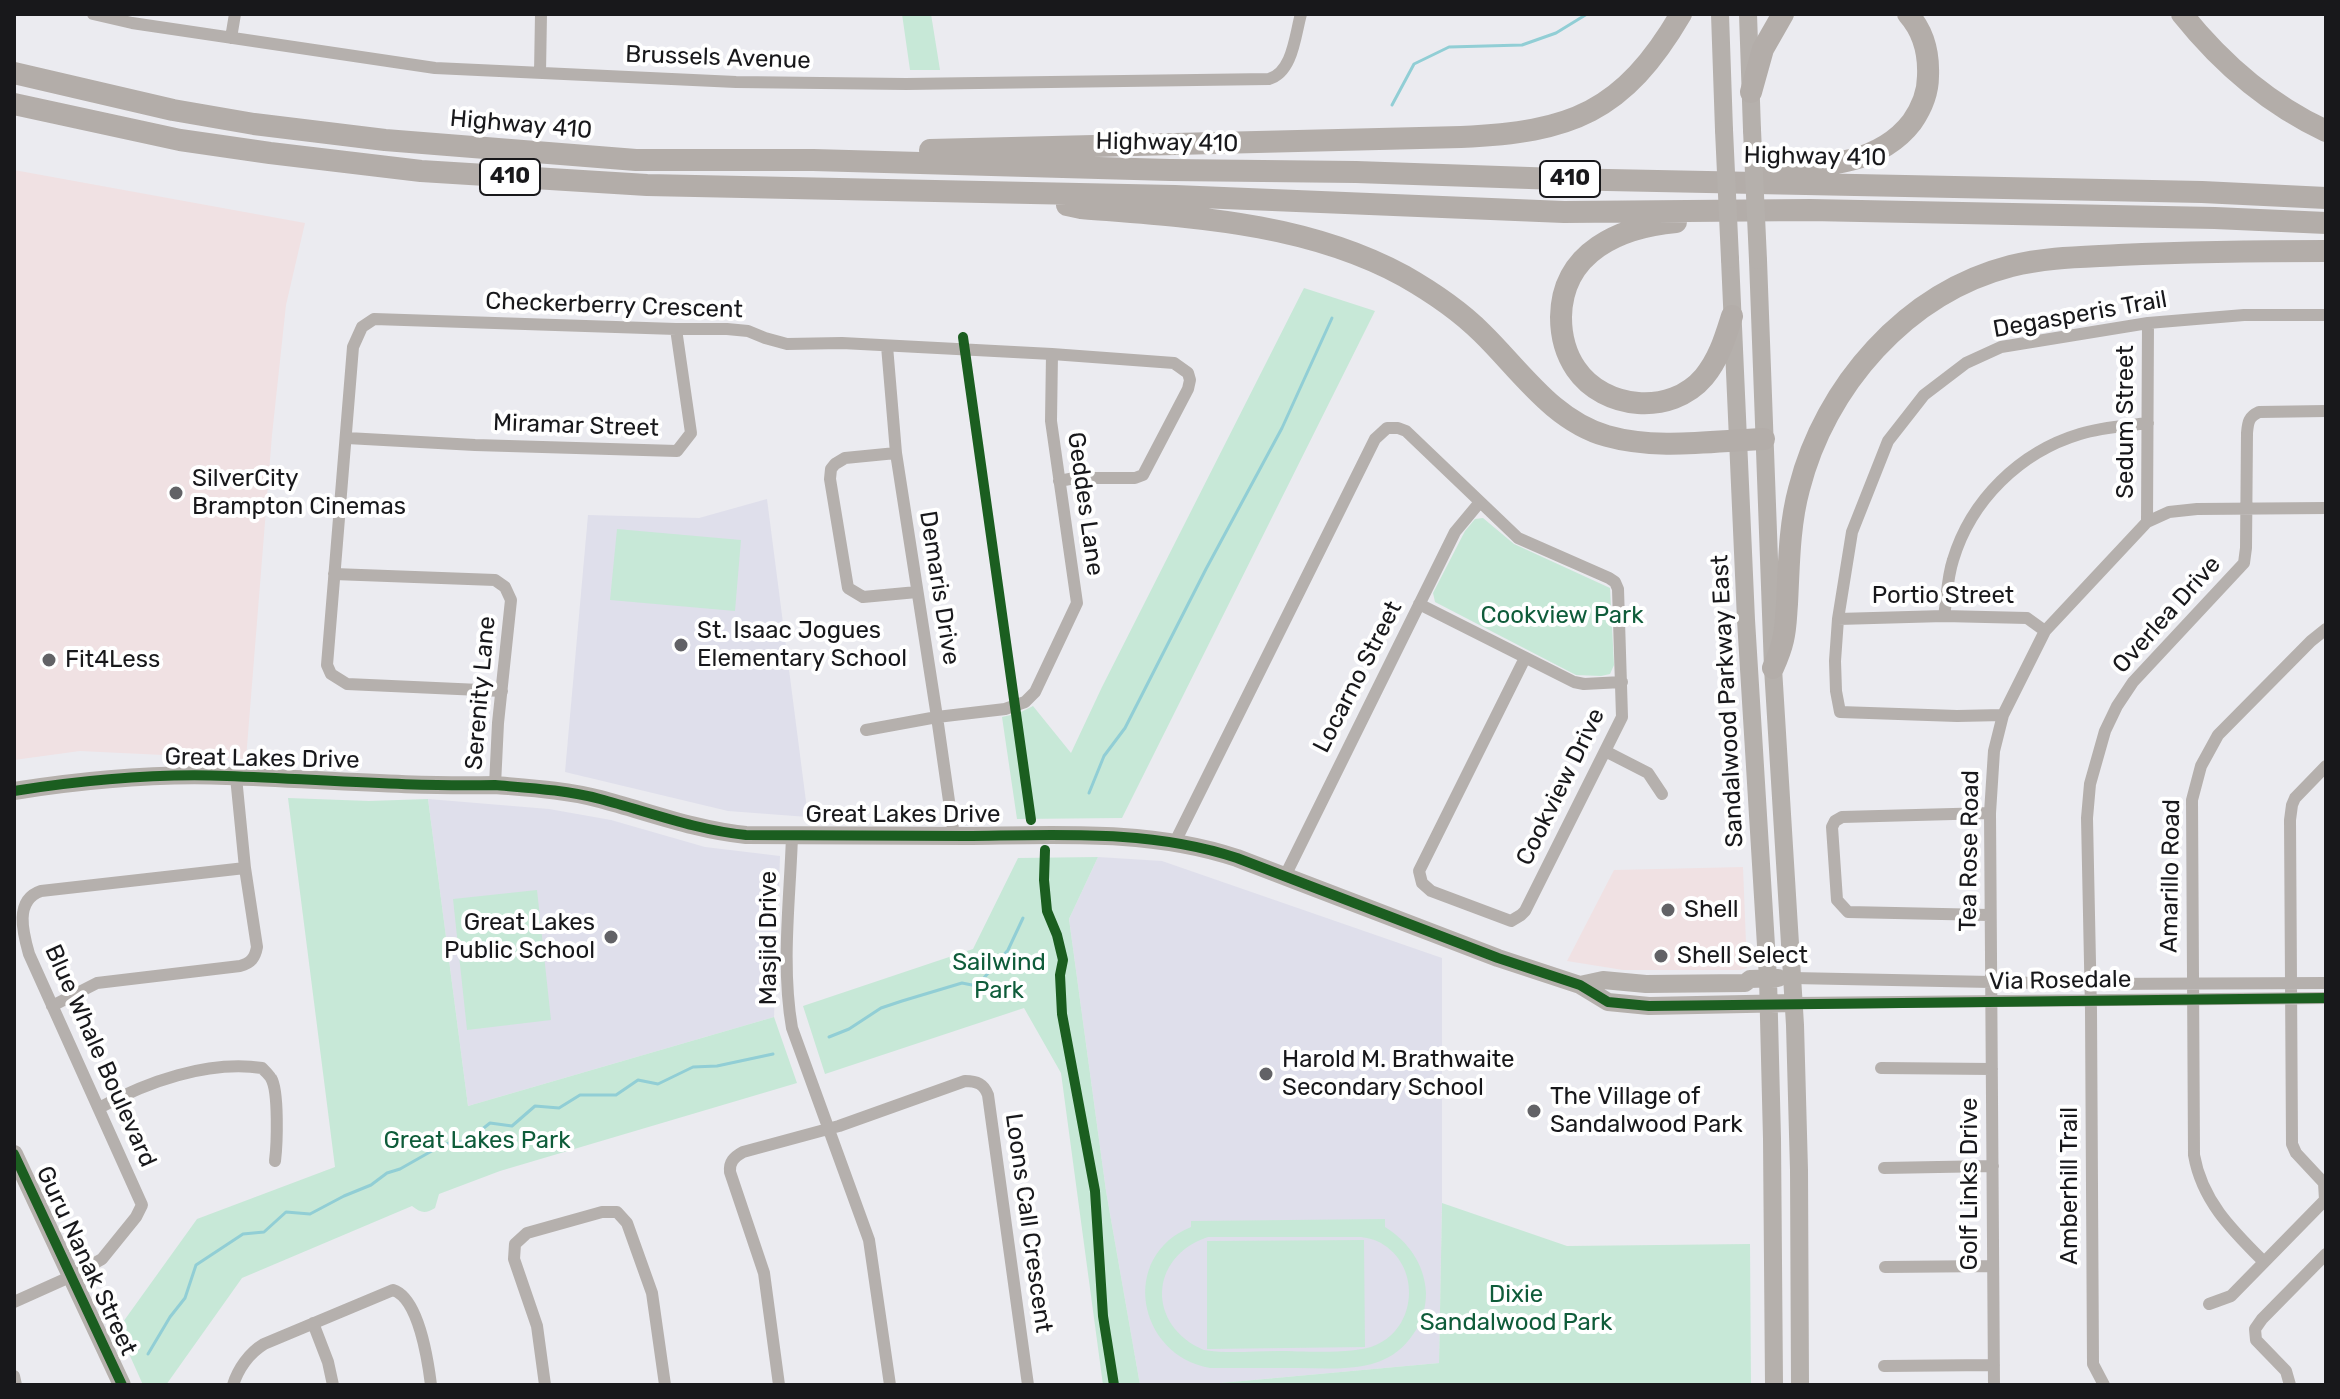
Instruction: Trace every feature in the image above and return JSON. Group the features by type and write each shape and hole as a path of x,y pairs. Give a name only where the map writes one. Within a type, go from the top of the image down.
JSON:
{"highway":[{"path":"813,160 862,151 1461,137 1534,131 1577,118 1624,88 1655,53 1681,14"},
{"path":"1751,92 1763,49 1783,14"},
{"path":"1693,181 1715,172 1827,165 1858,159 1881,150 1895,140 1917,115 1928,81 1927,50 1921,33 1908,14"},
{"path":"2182,14 2212,50 2244,80 2270,100 2326,131"},
{"name":"Highway 410","path":"14,73 173,110 254,124 385,140 636,160 813,160 1356,172 2202,192 2326,198"},
{"name":"Highway 410","path":"14,104 180,140 421,171 647,185 1175,196 1564,212 1810,210 2326,223"},
{"path":"1011,192 1081,208 1196,217 1270,229 1323,242 1403,276 1444,300 1481,331 1548,402 1573,421 1604,435 1634,441 1683,443 1764,439"},
{"path":"1732,316 1719,354 1702,379 1675,397 1650,404 1607,395 1587,381 1569,357 1561,331 1562,302 1571,277 1584,259 1614,237 1659,224 1785,218 1810,210"},
{"path":"1773,668 1784,639 1798,490 1814,442 1833,404 1863,361 1914,315 1969,282 2009,266 2051,258 2180,252 2326,251"}],"main road":[{"name":"Sandalwood Parkway East","path":"1720,14 1746,620 1768,978 1774,1385"},
{"name":"Sandalwood Parkway East","path":"1748,14 1773,668 1794,1003 1800,1385"},
{"name":"Great Lakes Drive","path":"14,791 61,783 138,777 495,785 536,788 598,799 723,832 792,836 1150,839 1226,854 1498,958 1580,985 1608,1002 1649,1006 1794,1003"},
{"name":"Great Lakes Drive","path":"1580,985 1603,980 1706,984 1793,978"},
{"name":"Guru Nanak Street","path":"14,1154 122,1385"}],"street":[{"name":"Brussels Avenue","path":"93,14 406,65 736,82 921,85 1269,79 1280,74 1286,66 1301,14"},
{"path":"231,38 235,14"},
{"path":"540,73 541,14"},
{"name":"Degasperis Trail","path":"2003,715 1840,712 1835,676 1838,619 1852,532 1888,441 1924,395 1966,363 2001,347 2148,323 2244,315 2326,315"},
{"name":"Checkerberry Crescent","path":"502,691 347,684 338,681 327,665 353,347 362,327 374,319 748,331 787,344 842,343 1052,354 1174,363 1188,373 1188,389 1143,475 1135,478 1059,481"},
{"name":"Sedum Street","path":"2147,522 2148,323"},
{"name":"Miramar Street","path":"347,438 677,451 691,433 676,329"},
{"name":"Demaris Drive","path":"887,346 896,453 954,836"},
{"name":"Geddes Lane","path":"866,730 1015,707 1035,692 1077,603 1051,421 1052,354"},
{"name":"Overlea Drive","path":"2090,984 2087,818 2090,784 2105,731 2133,682 2244,563 2247,433 2252,415 2259,412 2326,411"},
{"path":"1944,616 1952,563 1965,529 1987,496 2018,465 2051,445 2082,433 2148,423"},
{"name":"Cookview Drive","path":"1175,842 1378,435 1387,428 1406,431 1518,538 1609,578 1618,589 1622,717 1521,915 1511,921 1425,888 1419,877 1421,865 1525,658"},
{"path":"896,453 839,460 829,474 832,495 848,588 863,597 917,592"},
{"name":"Locarno Street","path":"1285,876 1455,532 1480,502"},
{"name":"Tea Rose Road","path":"1992,982 1989,915 1994,751 2003,715 2045,631 2147,522 2169,512 2326,508"},
{"name":"Serenity Lane","path":"334,574 495,580 505,587 511,600 495,785"},
{"path":"1419,604 1574,682 1622,682"},
{"name":"Portio Street","path":"1838,619 1944,616 2027,618 2045,631"},
{"name":"Amarillo Road","path":"2264,1262 2219,1214 2203,1186 2196,1165 2193,1144 2191,812 2195,782 2218,735 2326,629"},
{"path":"1605,751 1648,773 1662,794"},
{"path":"2209,1304 2231,1296 2322,1205 2326,1196 2324,1183 2296,1153 2292,1144 2290,812 2295,798 2326,766"},
{"path":"52,1006 97,983 240,966 248,964 255,957 257,947 236,777"},
{"path":"1989,915 1848,912 1837,900 1832,827 1835,821 1845,817 1990,813"},
{"name":"Masjid Drive","path":"792,836 786,981 788,1007 792,1028 869,1240 890,1385"},
{"name":"Blue Whale Boulevard","path":"72,1276 109,1252 142,1205 34,966 23,934 24,906 35,893 49,890 245,868"},
{"name":"Via Rosedale","path":"1793,978 2090,984 2326,983"},
{"name":"Golf Links Drive","path":"1992,982 1994,1385"},
{"name":"Amberhill Trail","path":"2090,984 2093,1364 2104,1385"},
{"name":"Via Rosedale","path":"1794,1003 2326,998"},
{"path":"99,1108 172,1076 234,1067 262,1068 271,1077 275,1095 275,1161"},
{"path":"1881,1068 1992,1069"},
{"name":"Loons Call Crescent","path":"830,1129 965,1081 973,1081 985,1088 1028,1385"},
{"path":"779,1385 764,1273 729,1167 733,1159 743,1152 830,1129"},
{"path":"1884,1168 1993,1166"},
{"path":"545,1385 537,1326 514,1259 515,1244 527,1233 611,1211 623,1216 627,1223 649,1282 665,1385"},
{"path":"2290,1385 2286,1371 2256,1340 2255,1329 2323,1263"},
{"path":"1885,1267 1993,1266"},
{"path":"14,1302 72,1276"},
{"path":"233,1385 236,1375 255,1349 387,1291 398,1291 409,1303 422,1340 431,1385"},
{"path":"313,1323 333,1385"},
{"path":"1884,1366 1994,1365"},
{"path":"14,1376 16,1385"}],"shaded area":[{"path":"14,170 305,223 286,305 272,435 246,759 80,751 14,760"},
{"name":"St. Isaac Jogues Elementary School","path":"767,499 808,817 728,811 565,772 588,515 699,518"},
{"name":"Great Lakes Public School","path":"428,799 549,809 611,820 705,847 780,856 774,1017 468,1106"},
{"name":"Harold M. Brathwaite Secondary School","path":"1098,857 1162,861 1442,958 1439,1363 1199,1385 1140,1385 1106,1191 1069,919"},
{"path":"1743,867 1747,968 1623,970 1567,961 1614,870"}],"green space":[{"path":"902,14 931,14 940,70 910,70"},
{"path":"1304,288 1375,311 1122,818 1017,819 1002,717 1033,706 1071,753"},
{"name":"Cookview Park","path":"1483,518 1514,544 1610,588 1614,665 1610,674 1576,675 1435,602 1433,593 1465,531 1475,519"},
{"path":"617,529 741,540 735,611 610,600"},
{"name":"Great Lakes Park","path":"288,798 369,801 428,799 468,1106 774,1017 797,1083 500,1171 439,1194 435,1208 426,1212 412,1206 242,1278 166,1385 143,1385 118,1329 197,1219 335,1167"},
{"name":"Sailwind Park","path":"1098,857 1069,919 1106,1191 1140,1385 1103,1385 1061,1073 1024,1008 825,1074 803,1006 973,949 1018,858"},
{"path":"537,890 551,1020 467,1030 453,899"},
{"name":"Dixie Sandalwood Park","path":"1442,1203 1567,1246 1750,1244 1751,1385 1199,1385 1439,1363"},
{"path":"1385,1219 1385,1227 1408,1247 1422,1273 1426,1298 1419,1324 1403,1347 1376,1363 1362,1366 1210,1368 1185,1359 1166,1345 1153,1325 1146,1304 1146,1281 1153,1259 1168,1241 1191,1227 1191,1221","holes":["1208,1237 1361,1237 1379,1242 1396,1255 1408,1283 1409,1298 1399,1326 1376,1345 1328,1352 1204,1350 1185,1339 1172,1325 1164,1309 1162,1292 1165,1275 1174,1260 1188,1247"]},
{"path":"1364,1240 1365,1347 1207,1349 1207,1241"}],"waterway":[{"path":"1392,105 1414,64 1449,47 1522,45 1556,33 1587,14"},
{"path":"1089,793 1104,756 1125,728 1282,428 1332,318"},
{"path":"829,1037 849,1029 881,1008 962,983 977,986 1008,950 1023,918"},
{"path":"148,1354 185,1298 196,1265 243,1234 264,1232 286,1212 310,1214 437,1148 452,1142 466,1142 490,1123 512,1126 535,1106 559,1108 580,1095 616,1095 638,1080 658,1084 693,1067 717,1066 773,1054"}],"cycle path":[{"path":"963,337 1031,820"},
{"path":"14,791 93,781 174,776 495,785 587,796 691,825 746,835 1069,835 1171,842 1237,858 1498,958 1580,985 1608,1002 1649,1006 2326,998"},
{"path":"1045,850 1047,911 1063,960 1060,975 1062,1014 1095,1191 1103,1316 1114,1385"},
{"path":"14,1154 122,1385"}],"place":[{"name":"SilverCity Brampton Cinemas","path":"176,493"},
{"name":"St. Isaac Jogues Elementary School","path":"681,645"},
{"name":"Fit4Less","path":"49,660"},
{"name":"Shell","path":"1668,910"},
{"name":"Great Lakes Public School","path":"611,937"},
{"name":"Shell Select","path":"1661,956"},
{"name":"Harold M. Brathwaite Secondary School","path":"1266,1074"},
{"name":"The Village of Sandalwood Park","path":"1534,1111"}]}
